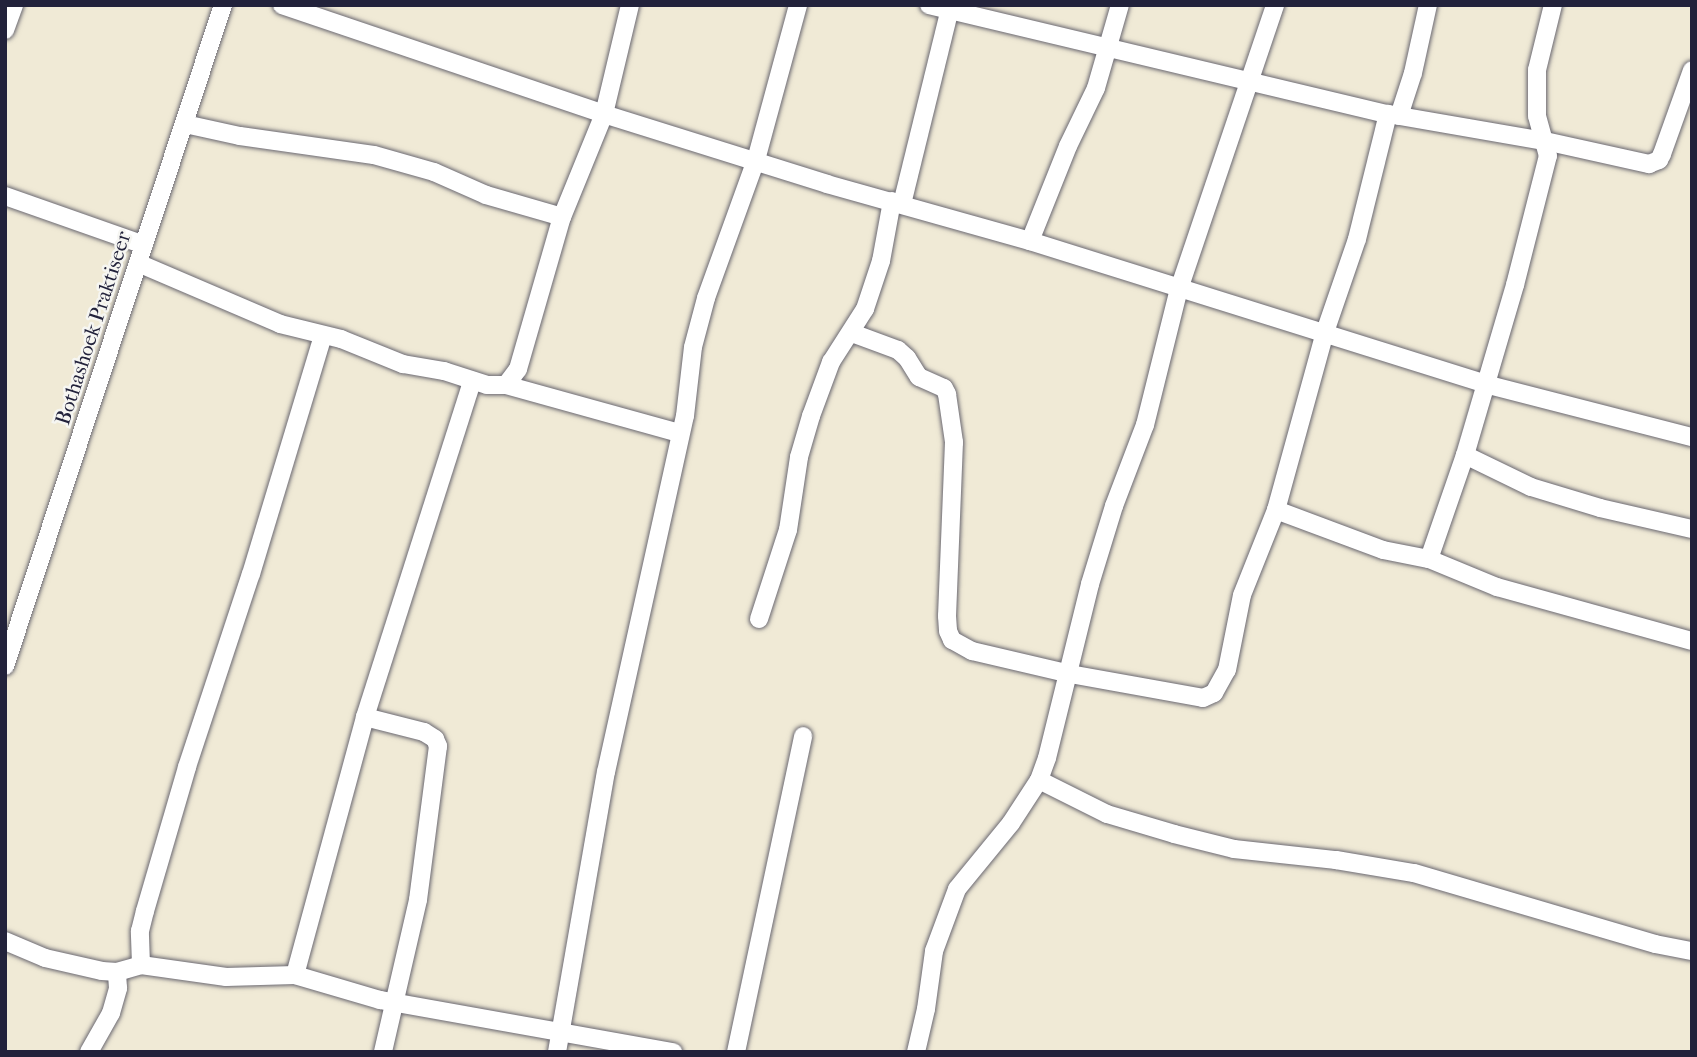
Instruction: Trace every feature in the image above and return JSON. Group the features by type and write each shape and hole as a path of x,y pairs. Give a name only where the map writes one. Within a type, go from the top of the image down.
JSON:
{"street":[{"path":"5,30 14,5"},
{"name":"Bothashoek Praktiseer","path":"5,666 223,5"},
{"path":"506,385 518,369 531,334 562,217 604,114 630,5"},
{"path":"557,1052 606,772 663,522 687,404 693,347 706,298 756,160 798,5"},
{"path":"929,5 951,8 1393,115 1545,141 1626,160 1654,163 1662,154 1692,70"},
{"path":"1030,241 1068,146 1096,88 1120,5"},
{"path":"916,1052 926,1009 934,951 957,888 1011,823 1039,780 1070,674 1096,562 1145,425 1163,344 1179,289 1275,5"},
{"path":"852,333 898,350 907,358 919,377 944,388 947,394 954,442 947,617 953,640 972,651 1070,674 1194,697 1203,698 1214,692 1227,670 1242,595 1276,510 1325,332 1357,239 1393,115 1413,74 1427,5"},
{"path":"1429,559 1465,455 1544,176 1548,156 1537,116 1536,70 1553,5"},
{"path":"289,6 604,114 827,184 1030,241 1485,384 1692,437"},
{"path":"759,619 788,530 799,457 811,416 831,362 852,333 873,286 951,8"},
{"path":"185,124 263,140 374,155 434,172 512,204 562,217"},
{"path":"5,196 144,245"},
{"path":"138,263 266,320 341,339 403,364 444,371 472,381 506,385 679,433"},
{"path":"141,965 140,930 145,911 187,767 251,574 323,336"},
{"path":"295,975 365,717 472,381"},
{"path":"1465,455 1531,487 1600,508 1692,529"},
{"path":"1276,510 1383,550 1429,559 1497,587 1692,640"},
{"path":"365,717 425,732 436,739 438,746 418,900 383,1052"},
{"path":"736,1052 803,737"},
{"path":"1039,780 1107,814 1174,834 1234,849 1336,860 1414,873 1655,944 1692,951"},
{"path":"5,941 45,958 117,972 141,965 226,977 295,975 380,1000 394,1000 673,1052"},
{"path":"89,1052 111,1013 118,988 117,972"}]}
